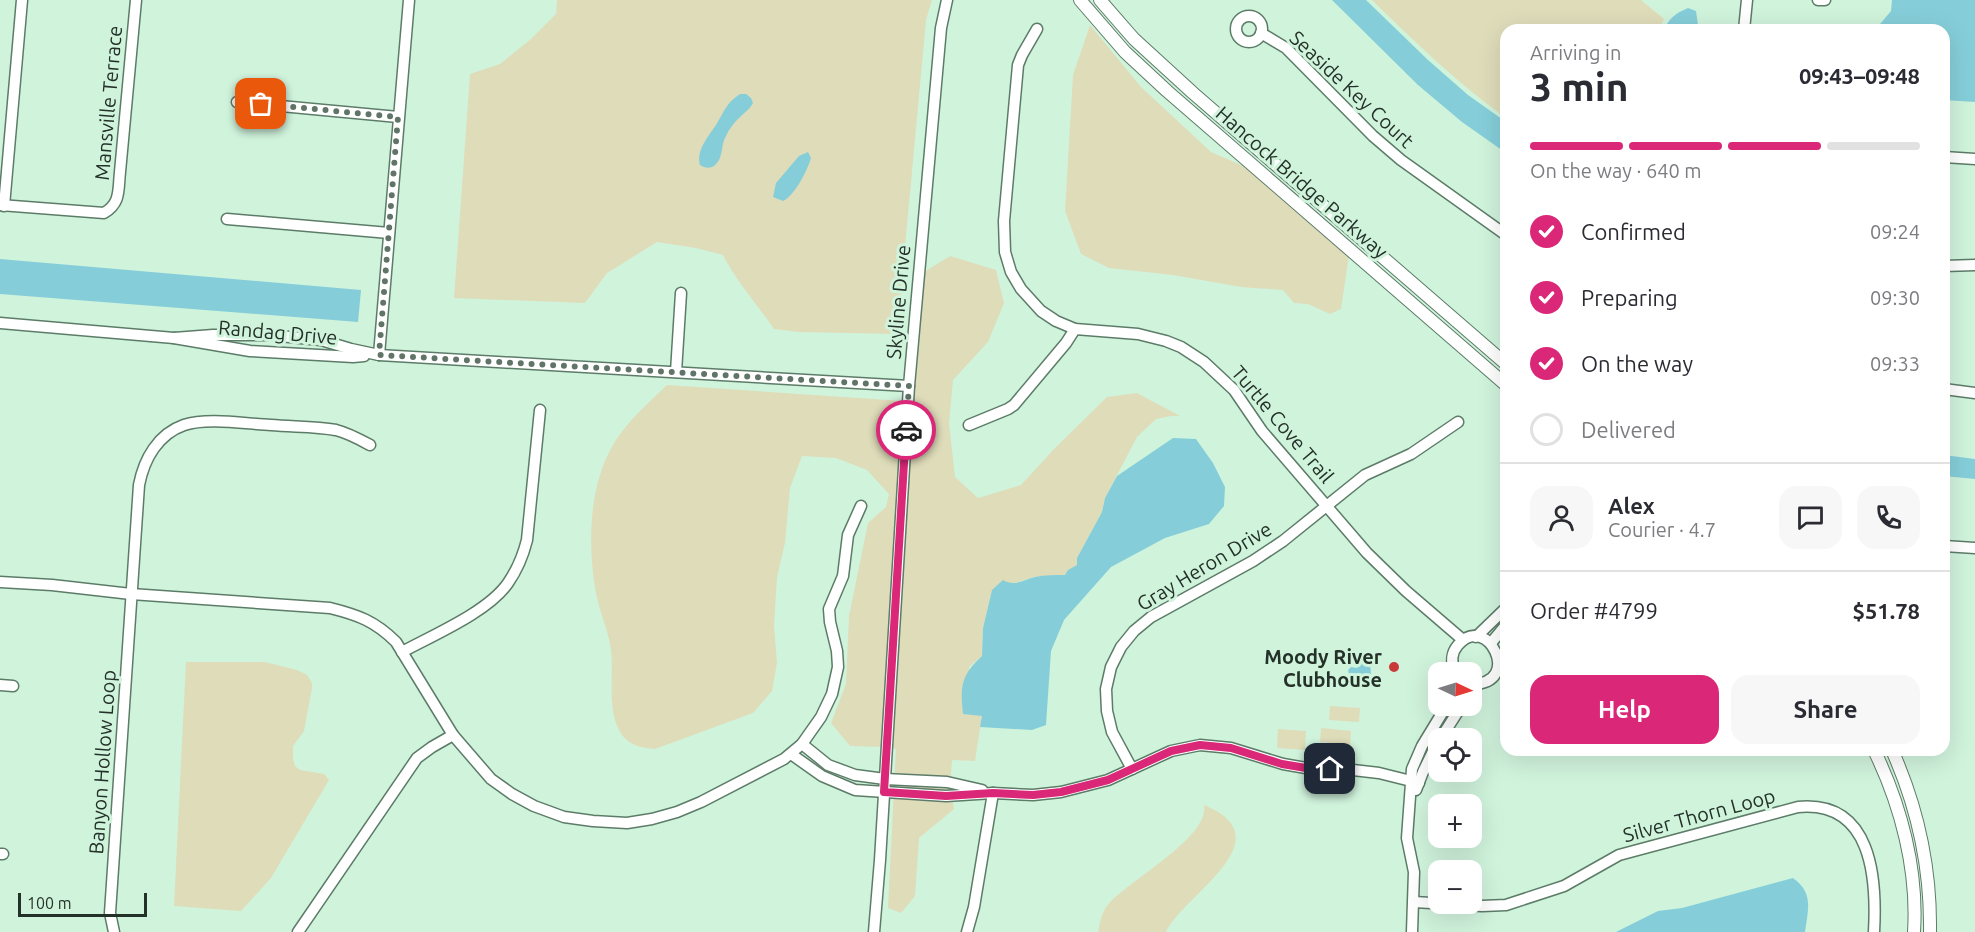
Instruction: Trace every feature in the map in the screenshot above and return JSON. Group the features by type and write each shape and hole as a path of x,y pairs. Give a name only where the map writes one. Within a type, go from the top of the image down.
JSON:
{"main road":[{"name":"Hancock Bridge Parkway","path":"1080,0 1125,52 1167,91 1500,380"},
{"name":"Hancock Bridge Parkway","path":"1100,0 1134,39 1185,85 1500,359"},
{"path":"1876,756 1897,807 1904,835 1913,892 1914,932"},
{"path":"1894,756 1913,804 1921,833 1930,894 1930,932"}],"street":[{"path":"2,206 22,0"},
{"name":"Mansville Terrace","path":"2,206 104,213 113,208 117,199 120,172 136,0"},
{"path":"379,355 409,0"},
{"name":"Skyline Drive","path":"873,932 885,779 909,386 941,28 947,0"},
{"path":"1745,24 1747,0"},
{"path":"1818,0 1825,0"},
{"name":"Turtle Cove Trail","path":"1037,29 1018,66 1004,221 1005,252 1015,280 1027,297 1050,318 1075,329 1146,336 1174,344 1204,362 1234,390 1262,431 1367,553 1406,591 1463,640"},
{"name":"Seaside Key Court","path":"1261,33 1286,48 1373,136 1401,160 1500,231"},
{"path":"237,102 398,117"},
{"path":"1950,157 1975,159"},
{"path":"227,219 389,233"},
{"path":"1950,266 1975,265"},
{"path":"676,372 681,293"},
{"name":"Randag Drive","path":"0,323 174,339 250,351 353,357 379,355 909,386"},
{"path":"969,425 1014,405 1066,344 1075,329"},
{"name":"Randag Drive","path":"174,339 213,334 269,335 321,340 379,355"},
{"path":"1950,390 1975,393"},
{"path":"402,652 480,609 494,599 508,584 521,561 527,540 540,410"},
{"name":"Banyon Hollow Loop","path":"114,932 110,913 131,594 142,468 149,454 170,432 185,425 207,422 325,429 347,434 370,445"},
{"name":"Gray Heron Drive","path":"1131,769 1112,732 1107,711 1106,689 1111,667 1121,646 1134,631 1151,617 1253,561 1283,541 1365,475 1411,454 1458,422"},
{"path":"0,582 330,608 351,613 371,621 396,642 453,735 491,779 534,806 564,817 604,822 640,821 677,812 762,771 791,754 802,744 821,717 835,685 838,659 830,622 831,602 843,576 848,535 861,506"},
{"path":"1950,546 1975,548"},
{"path":"1476,637 1500,614"},
{"path":"1491,643 1500,632"},
{"path":"1452,662 1455,648 1463,640 1476,637 1491,643 1496,650 1500,668"},
{"path":"1482,683 1500,674"},
{"path":"0,685 13,686"},
{"path":"1415,782 1412,769 1422,746 1441,716"},
{"path":"298,932 417,758 453,735"},
{"path":"802,744 828,765 855,775 947,782 993,793"},
{"path":"791,754 829,780 855,790 946,796 993,793 1033,795 1061,792 1108,780 1171,751 1200,745 1231,748 1282,764 1306,768 1367,771 1415,782"},
{"path":"1412,932 1414,872 1407,838 1409,810 1415,782 1428,760"},
{"path":"829,780 836,768"},
{"path":"967,932 976,894 993,793"},
{"name":"Silver Thorn Loop","path":"1413,902 1506,905 1564,886 1619,855 1809,806 1830,811 1847,821 1864,842 1872,869 1874,932"}],"shaded area":[{"path":"557,0 932,0 926,20 897,334 799,332 774,329 740,283 723,255 657,242 607,273 585,303 454,298 470,74 500,64 531,39 556,14"},
{"path":"1372,0 1641,0 1664,19 1662,24 1500,24 1500,114 1420,47"},
{"path":"1090,25 1141,87 1211,152 1250,169 1349,255 1341,309 1330,314 1308,304 1294,303 1283,290 1241,287 1173,275 1109,268 1081,254 1065,211 1073,75"},
{"path":"950,256 996,270 1004,303 988,342 953,380 949,423 955,477 978,498 1021,485 1107,397 1137,393 1180,416 1156,419 1137,437 1105,498 1102,512 1077,558 1077,566 1065,575 1034,577 992,590 983,628 982,656 969,667 982,716 975,761 952,760 950,788 954,809 919,838 915,896 901,913 888,908 896,749 892,748 914,387 924,272"},
{"path":"667,385 903,401 882,747 850,746 831,723 846,684 849,616 868,523 886,507 889,494 867,470 836,458 802,456 790,488 785,543 777,577 774,626 777,663 772,691 753,713 655,749 633,744 622,735 617,726 612,705 612,660 609,638 595,587 591,538 593,505 600,475 612,447 627,425"},
{"path":"186,662 265,662 297,670 307,675 312,683 304,731 293,746 293,759 295,766 300,770 324,774 329,780 271,878 241,911 174,906"},
{"path":"1330,706 1360,708 1359,722 1329,720"},
{"path":"1321,728 1351,731 1350,745 1320,742"},
{"path":"1278,729 1306,731 1305,750 1277,748"},
{"path":"1204,805 1227,819 1235,834 1233,850 1207,885 1176,917 1166,932 1098,932 1107,906 1181,845 1202,818"}],"water":[{"path":"1332,0 1366,0 1428,60 1468,95 1500,118 1500,149 1462,122 1418,85"},
{"path":"1892,0 1975,0 1975,102 1950,100 1950,24 1880,24 1891,11"},
{"path":"1688,8 1696,11 1698,24 1667,24 1673,16"},
{"path":"740,94 746,94 753,103 736,121 724,139 717,163 707,168 700,165 699,159 704,144 728,104"},
{"path":"808,152 811,158 796,188 783,201 773,197 776,183 799,156"},
{"path":"0,259 361,290 358,322 0,294"},
{"path":"1173,438 1196,439 1213,463 1225,487 1224,506 1209,524 1165,538 1111,567 1064,620 1051,651 1046,725 1032,730 980,727 982,716 963,714 962,689 970,669 982,656 983,628 992,590 1003,580 1015,583 1039,576 1065,575 1068,570 1077,565 1077,558 1102,512 1105,498 1117,476"},
{"path":"1950,456 1975,459 1975,479 1950,477"},
{"path":"1369,655 1372,682 1370,685 1361,686 1358,684 1359,676 1349,675 1348,670 1359,666 1357,656"},
{"path":"1793,878 1800,884 1807,896 1805,932 1616,932 1658,911 1682,908"}],"way so far":[{"path":"261,104 398,117 379,355 909,386 906,430"}],"place":[{"name":"Moody River Clubhouse","path":"1394,667"}],"route":[{"path":"906,430 884,792 946,796 993,793 1033,795 1061,792 1088,787 1171,751 1200,745 1231,748 1282,764 1330,769"}]}
